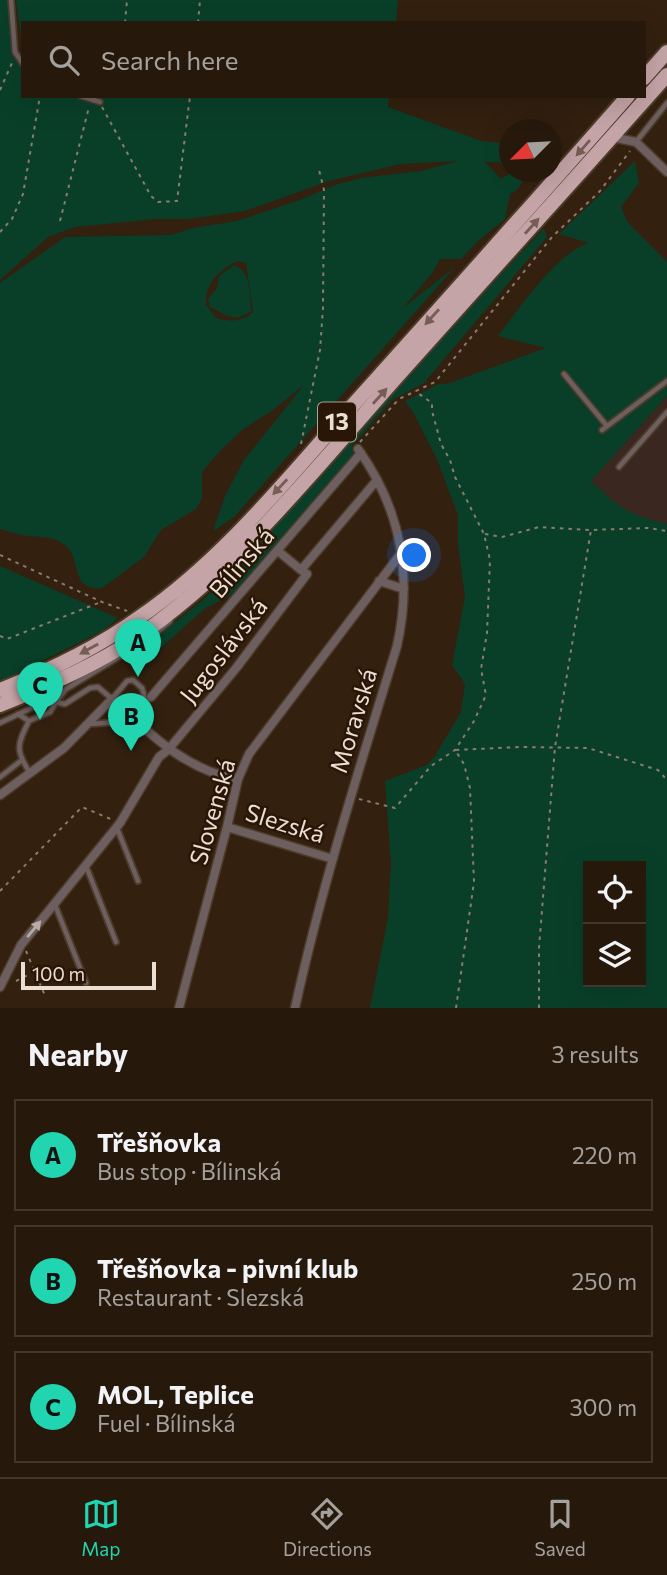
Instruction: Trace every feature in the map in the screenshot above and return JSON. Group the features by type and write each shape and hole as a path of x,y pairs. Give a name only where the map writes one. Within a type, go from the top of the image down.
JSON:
{"highway":[{"path":"646,76 667,52"},
{"name":"13","path":"0,705 78,671 131,640 171,612 235,556 667,75"},
{"name":"13","path":"0,691 82,653 141,617 205,565 257,512 626,98"}],"street":[{"path":"612,137 636,142 667,172"},
{"name":"Moravská","path":"295,1008 308,947 403,621 402,552 395,517 359,451"},
{"name":"Bílinská","path":"151,697 278,551 359,451"},
{"name":"Jugoslávská","path":"0,988 21,945 118,825 159,757 168,750 237,667 307,574 301,570 377,480"},
{"path":"278,551 301,570"},
{"name":"Slovenská","path":"179,1008 237,779 249,754 402,552"},
{"path":"379,581 404,589"},
{"path":"0,795 64,748 111,699"},
{"name":"Slezská","path":"111,699 168,750 217,776 237,779"},
{"name":"Slezská","path":"227,827 333,859"}],"lane":[{"path":"11,0 15,52 21,61"},
{"path":"88,98 100,102"},
{"path":"636,142 667,103"},
{"path":"564,374 607,426"},
{"path":"602,430 667,381"},
{"path":"619,467 667,412"},
{"path":"31,773 19,751 19,740 29,721 50,712 66,689 150,638 215,583 235,556"},
{"path":"0,723 44,702 65,704 90,688 98,687 111,699 127,681 133,680 139,684 145,694 142,713 136,721 88,724"},
{"path":"18,714 29,721"},
{"path":"0,765 3,775 22,760"},
{"path":"118,825 138,881"},
{"path":"86,865 116,942"},
{"path":"55,904 86,983"}],"path":[{"path":"125,21 127,0"},
{"path":"198,21 200,0"},
{"path":"0,90 15,52"},
{"path":"0,232 12,219 23,194 40,98"},
{"path":"100,102 151,196 158,202 177,201 190,98"},
{"path":"60,221 91,99"},
{"path":"359,451 359,443 399,400 435,382 552,237 600,191 636,142"},
{"path":"301,444 320,350 323,308 324,190 319,170"},
{"path":"350,797 395,807 431,766 455,751 486,695 481,670 487,633 490,560 484,534 441,444 432,403 415,391"},
{"path":"484,534 502,537 540,527 591,530 648,528 667,531"},
{"path":"539,1008 539,948 555,747 591,530"},
{"path":"0,555 141,617"},
{"path":"0,636 8,639 102,602"},
{"path":"455,751 520,747 588,748 658,769 667,780"},
{"path":"455,751 464,764 470,789 474,882 456,1008"},
{"path":"0,891 82,807 118,825"},
{"path":"21,945 29,954 46,999"},
{"path":"16,981 36,971"}],"shaded area":[{"path":"667,396 667,524 638,517 620,508 591,481"}],"green space":[{"path":"0,0 11,0 17,50 21,57 21,98 389,98 388,107 481,141 499,143 499,162 485,162 499,177 499,182 522,182 510,194 505,219 461,259 440,259 433,272 403,308 455,267 234,517 213,531 225,496 244,460 304,385 242,430 216,455 202,472 202,499 196,509 161,530 144,557 102,588 85,585 71,552 57,540 0,529 0,283 65,237 171,235 193,228 237,221 361,178 421,171 459,161 400,164 329,181 245,211 187,219 155,219 75,227 48,237 0,280","holes":["239,261 246,263 253,312 245,318 216,318 206,305 208,290 215,278"]},
{"path":"16,0 398,0 396,21 21,21 21,37"},
{"path":"635,161 639,183 621,207 628,223 667,262 667,396 591,481 625,509 667,524 667,1008 370,1008 388,918 391,864 385,781 427,765 435,756 461,712 465,684 452,665 465,597 458,544 458,515 437,459 405,401 439,384 447,384 546,348 498,336 552,269 577,248 589,243 559,234"},
{"path":"544,228 547,237 424,383 392,400 352,446 355,458 237,592 204,609 139,668 134,654 203,600 246,557 334,455"},
{"path":"234,265 240,268 247,278 251,311 239,317 225,315 210,307 208,299 217,288 219,276"},
{"path":"0,566 118,618 104,630 0,682"}],"place":[{"name":"Třešňovka","path":"138,677"},
{"name":"MOL, Teplice","path":"40,720"},
{"name":"Třešňovka - pivní klub","path":"131,751"}]}
